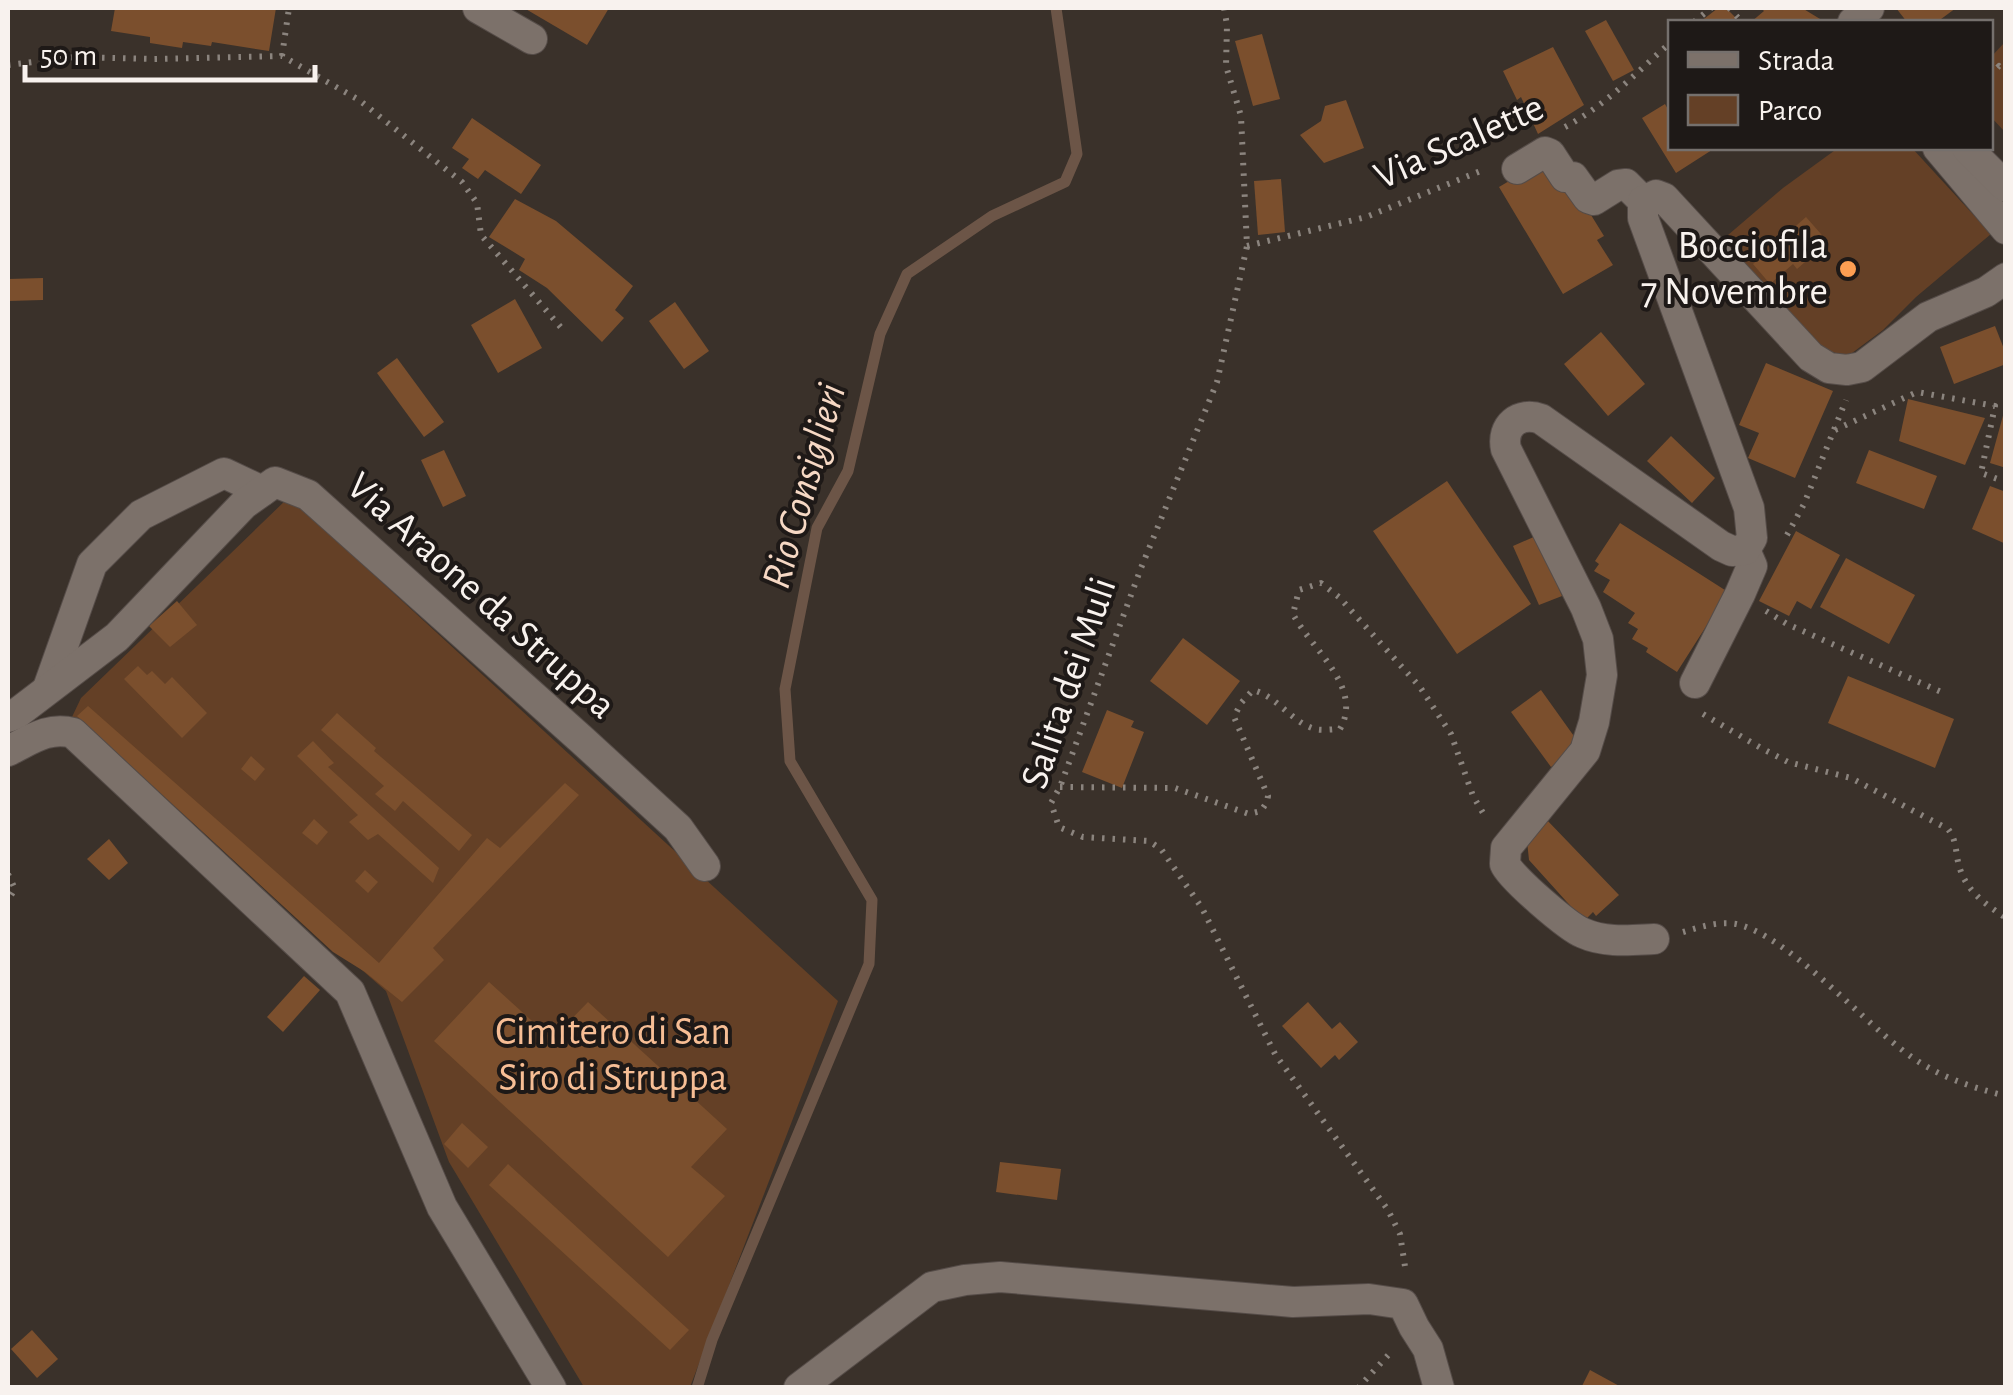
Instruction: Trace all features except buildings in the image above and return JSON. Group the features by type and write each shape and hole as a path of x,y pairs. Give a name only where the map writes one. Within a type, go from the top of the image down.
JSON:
{"street":[{"path":"478,8 532,39"},
{"path":"1940,150 2006,229"},
{"path":"1969,150 2006,187"},
{"path":"1508,166 1545,152 1565,176 1573,177 1588,198 1594,200 1626,184 1643,201 1644,218 1750,508 1752,538 1744,550"},
{"path":"1643,201 1656,195 1664,198 1811,356 1829,368 1862,367 1928,318 1986,292 2006,278"},
{"path":"1654,938 1628,940 1583,934 1515,878 1505,863 1506,848 1586,751 1602,675 1598,639 1586,608 1506,449 1508,427 1526,416 1541,418 1721,546 1732,551 1744,550"},
{"path":"8,717 16,714 117,637 244,504 262,492 224,473 141,515 92,564 48,688"},
{"name":"Via Araone da Struppa","path":"262,492 275,482 308,494 678,828 705,866"},
{"path":"1694,683 1752,566 1744,550"},
{"path":"8,752 48,731 73,732 350,992 442,1207 551,1388"},
{"path":"800,1388 932,1287 1000,1277 1292,1302 1369,1299 1408,1316 1428,1348 1439,1388"}],"path":[{"path":"282,56 289,8"},
{"name":"Salita dei Muli","path":"1224,8 1226,66 1241,116 1247,246 1217,382 1051,804 1060,827 1083,837 1148,841 1162,850 1202,908 1275,1054 1394,1222 1400,1234 1406,1273 1408,1316"},
{"name":"Via Scalette","path":"1549,136 1616,94 1668,45"},
{"path":"8,65 76,57 282,56 359,100 462,182 476,204 481,235 564,331"},
{"name":"Via Scalette","path":"1247,246 1366,217 1508,166"},
{"path":"1834,430 1918,392 1995,406 1981,473 2006,482"},
{"path":"1779,550 1804,504 1846,400"},
{"path":"1060,787 1175,788 1249,814 1261,812 1268,796 1234,717 1241,703 1253,690 1264,693 1316,730 1340,729 1347,717 1341,680 1302,632 1293,614 1299,590 1320,583 1339,597 1420,687 1451,734 1473,796 1506,848"},
{"path":"1740,594 1787,624 1946,694"},
{"path":"1694,683 1692,708 1760,748 1788,762 1851,778 1948,829 1955,839 1960,869 1976,897 2006,918"},
{"path":"8,874 16,889 8,900"},
{"path":"1654,938 1717,923 1736,924 1763,934 1806,966 1903,1051 1948,1080 2006,1096"},
{"path":"1358,1388 1408,1316"}],"green space":[{"path":"2005,42 2005,132 1993,119 1993,55"},
{"name":"Bocciofila 7 Novembre","path":"1835,150 1914,150 1991,234 1883,330 1844,355 1824,350 1721,241"},
{"name":"Cimitero di San Siro di Struppa","path":"289,497 838,1001 690,1387 584,1387 449,1162 386,991 72,717 81,698"}],"waterway":[{"name":"Rio Consiglieri","path":"697,1388 712,1340 869,964 872,900 790,761 785,689 817,528 848,471 880,334 907,274 992,216 1065,182 1077,154 1056,8"}],"place":[{"name":"Bocciofila 7 Novembre","path":"1848,269"}]}
